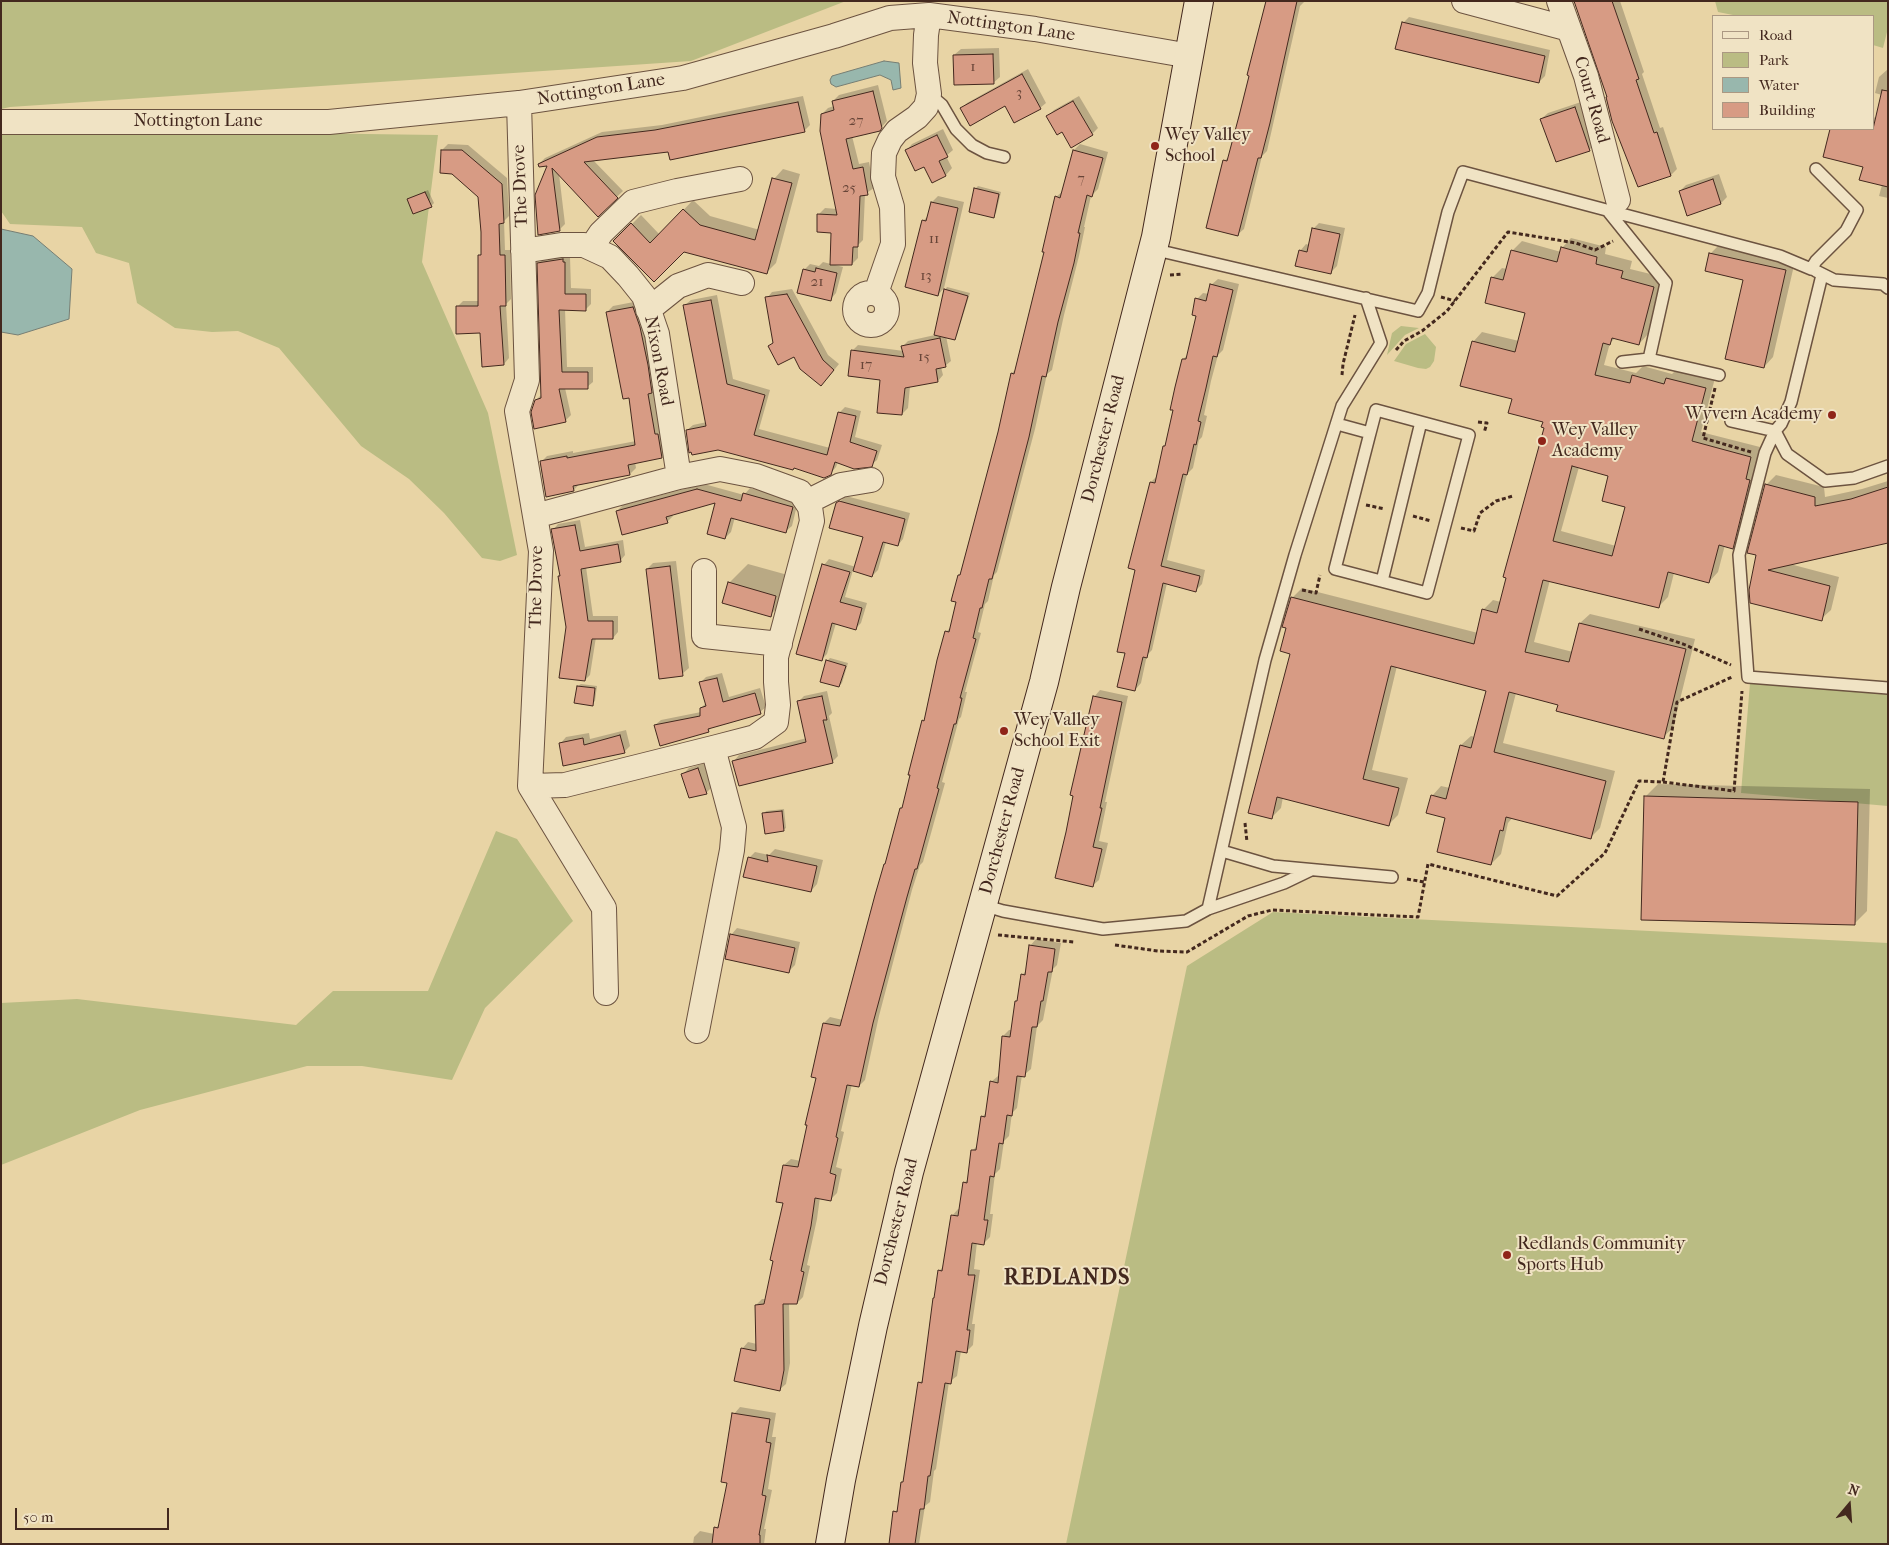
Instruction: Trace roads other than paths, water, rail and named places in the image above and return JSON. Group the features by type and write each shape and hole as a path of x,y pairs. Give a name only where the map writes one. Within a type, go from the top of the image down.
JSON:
{"main road":[{"name":"Dorchester Road","path":"830,1544 841,1480 873,1326 909,1172 1044,682 1066,587 1162,210 1200,1"}],"street":[{"path":"1464,1 1569,29"},
{"name":"Court Road","path":"1559,1 1586,76 1614,208"},
{"name":"Nottington Lane","path":"1,122 329,122 519,103 683,78 890,10 1034,28 1190,56"},
{"path":"876,294 893,244 892,207 883,177 884,153 897,131 917,117 926,107 929,94 925,63 929,15"},
{"name":"The Drove","path":"519,103 527,380 517,411 541,551 530,786"},
{"path":"591,248 601,233 633,202 740,179"},
{"name":"Nixon Road","path":"523,251 561,245 584,245 610,257 644,296 657,334 678,477"},
{"path":"648,310 678,286 708,275 742,282"},
{"path":"534,516 678,477 720,469 756,476 800,492 810,507 812,521 776,666 778,705 776,722 755,737 713,748 564,785 530,786 604,908 606,993"},
{"path":"806,502 841,486 871,480"},
{"path":"704,571 704,636 780,644"},
{"path":"697,1032 732,850 734,827 713,748"}],"lane":[{"path":"929,94 942,105 956,129 972,145 987,153 1004,157"},
{"path":"1811,269 1816,261 1846,232 1857,210 1816,168"},
{"path":"1152,249 1418,311 1428,293 1448,212 1463,172 1614,208 1780,256 1834,280 1883,284 1888,288"},
{"path":"1614,208 1626,234 1666,283 1649,359"},
{"path":"1822,275 1791,402 1765,453 1739,554 1748,676 1888,688"},
{"path":"1208,909 1265,660 1295,555 1342,406 1381,343 1366,298"},
{"path":"1622,362 1649,359 1718,378"},
{"path":"1376,410 1422,422 1469,435 1427,593 1335,569 1376,410"},
{"path":"1730,421 1775,431 1787,454 1825,481 1854,478 1888,466"},
{"path":"1382,581 1422,422"},
{"path":"1337,424 1370,433"},
{"path":"1222,851 1273,866 1392,877"},
{"path":"983,904 1004,911 1103,929 1186,921 1208,909 1284,883 1313,870"}],"water":[{"path":"884,61 899,63 901,88 893,90 891,80 880,75 836,87 831,84 832,76"},
{"path":"1,229 33,236 72,269 69,319 18,335 1,332"}],"place":[{"name":"Wey Valley School","path":"1155,146"},
{"name":"Wyvern Academy","path":"1832,415"},
{"name":"Wey Valley Academy","path":"1542,441"},
{"name":"Wey Valley School Exit","path":"1004,731"},
{"name":"Redlands Community Sports Hub","path":"1507,1255"}],"district":[{"name":"REDLANDS","path":"1067,1279"}]}
